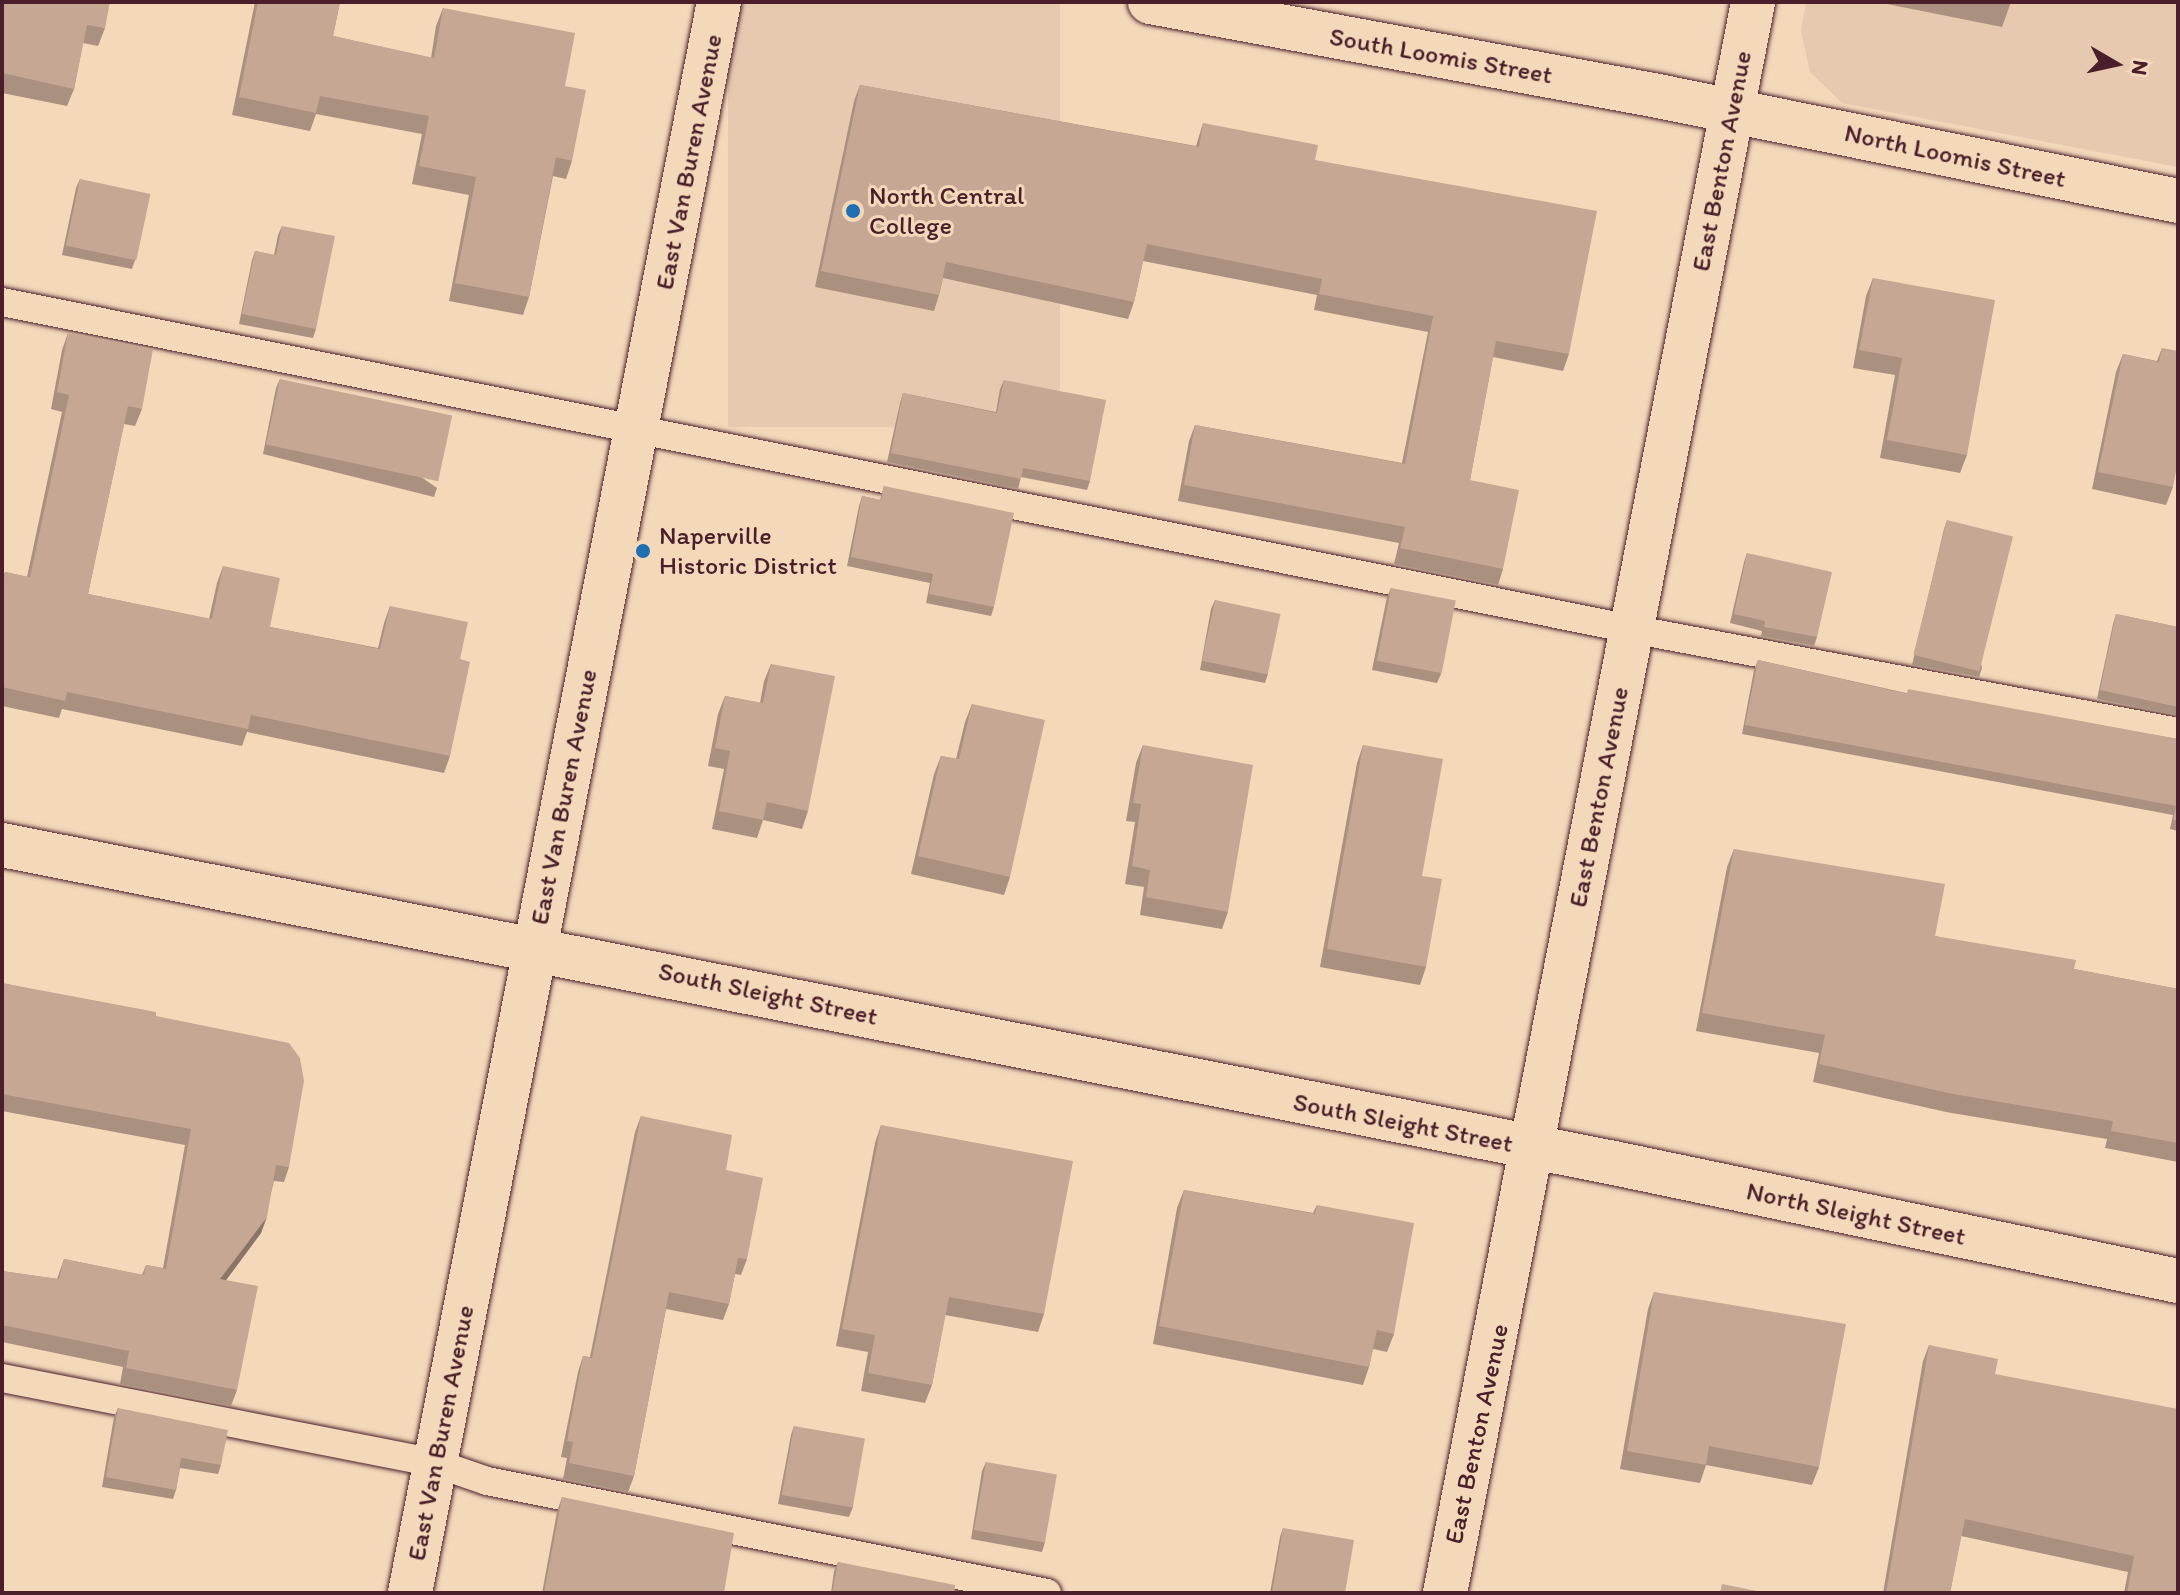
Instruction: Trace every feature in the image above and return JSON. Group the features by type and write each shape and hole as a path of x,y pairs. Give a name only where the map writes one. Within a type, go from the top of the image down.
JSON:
{"street":[{"name":"East Van Buren Avenue","path":"410,1593 719,2"},
{"name":"South Loomis Street","path":"1150,2 1732,110"},
{"name":"East Benton Avenue","path":"1445,1593 1753,2"},
{"name":"North Loomis Street","path":"1732,110 2178,201"},
{"name":"South Sleight Street","path":"2,845 534,947 1533,1148"},
{"name":"North Sleight Street","path":"1533,1148 2178,1281"}],"lane":[{"path":"2,302 1631,629 2178,732"},
{"path":"2,1378 435,1463 487,1481 1047,1593"}],"shaded area":[{"name":"North Central College","path":"728,2 1060,2 1060,427 728,427"},
{"path":"1806,2 2178,2 2178,167 1842,103 1810,72 1801,31"}],"building":[{"path":"2,2 110,2 105,28 87,25 74,89 2,73"},
{"path":"258,2 340,2 333,36 434,58 443,8 575,33 565,86 586,90 572,161 556,157 529,297 455,283 476,177 419,166 429,116 320,96 316,113 239,97"},
{"path":"860,85 1199,147 1203,123 1318,145 1315,160 1597,211 1569,354 1496,341 1470,480 1519,490 1503,569 1400,548 1405,527 1184,485 1195,425 1405,464 1433,316 1319,294 1322,279 1147,244 1134,302 946,262 939,295 821,271"},
{"path":"80,179 150,194 136,260 66,246"},
{"path":"282,226 335,236 316,329 242,314 255,251 276,255"},
{"path":"1873,278 1995,300 1967,455 1887,440 1902,358 1859,350"},
{"path":"68,333 153,349 142,409 128,406 88,594 212,619 223,566 280,578 270,627 380,649 390,606 468,622 460,659 470,662 450,756 251,715 248,729 67,692 65,701 2,687 2,587 5,572 30,577 69,395 57,392"},
{"path":"2162,348 2178,351 2178,461 2173,487 2098,472 2123,354 2159,362"},
{"path":"280,379 452,416 438,481 266,445"},
{"path":"1004,380 1106,400 1090,481 1023,468 1021,479 891,453 903,393 997,413"},
{"path":"884,486 1014,513 994,607 929,594 933,574 851,557 862,496 881,500"},
{"path":"1947,520 2013,536 1979,671 1913,655"},
{"path":"1747,553 1832,572 1817,637 1764,627 1765,621 1734,614"},
{"path":"1391,588 1456,601 1442,673 1377,661"},
{"path":"1215,600 1281,614 1268,675 1202,661"},
{"path":"2116,614 2178,627 2178,707 2100,690"},
{"path":"1758,660 1907,694 1908,689 2178,739 2178,821 2173,820 2176,806 1745,725"},
{"path":"771,664 835,676 808,811 767,802 763,820 719,811 730,751 715,748 725,696 763,703"},
{"path":"972,704 1045,720 1010,877 918,856 941,756 959,759"},
{"path":"1143,745 1253,765 1228,912 1146,897 1150,870 1132,866 1141,804 1133,803"},
{"path":"1363,745 1443,759 1422,876 1442,879 1426,967 1327,949"},
{"path":"1734,849 1945,884 1935,936 2076,960 2074,969 2178,989 2178,1143 2111,1131 2113,1121 1953,1094 1819,1064 1825,1035 1702,1013"},
{"path":"2,983 156,1012 156,1016 289,1043 300,1058 304,1081 289,1167 276,1165 267,1217 220,1279 258,1286 237,1390 126,1368 129,1351 2,1325 2,1271 59,1279 64,1259 144,1275 146,1265 166,1269 191,1129 2,1094"},
{"path":"641,1116 732,1135 726,1170 763,1178 747,1259 738,1258 729,1304 669,1292 634,1476 569,1463 573,1442 567,1441 583,1356 592,1358"},
{"path":"881,1125 1073,1161 1044,1314 949,1297 932,1385 868,1373 875,1335 842,1329"},
{"path":"1184,1190 1315,1214 1317,1205 1414,1223 1394,1334 1377,1330 1369,1367 1159,1326"},
{"path":"1654,1292 1846,1324 1819,1467 1709,1446 1706,1465 1627,1451"},
{"path":"1929,1345 1998,1359 1995,1374 2178,1409 2178,1593 2127,1593 2134,1556 1965,1519 1950,1593 1886,1593"},
{"path":"118,1408 228,1430 221,1465 181,1458 176,1490 106,1477"},
{"path":"794,1426 865,1439 853,1507 782,1495"},
{"path":"986,1462 1057,1475 1045,1542 974,1530"},
{"path":"562,1497 734,1533 724,1593 544,1593"},
{"path":"1283,1528 1354,1540 1345,1593 1272,1593"},
{"path":"838,1562 955,1585 954,1593 832,1593"},
{"path":"1722,1584 1767,1593 1720,1593"}],"place":[{"name":"North Central College","path":"853,211"},
{"name":"Naperville Historic District","path":"643,551"}]}
